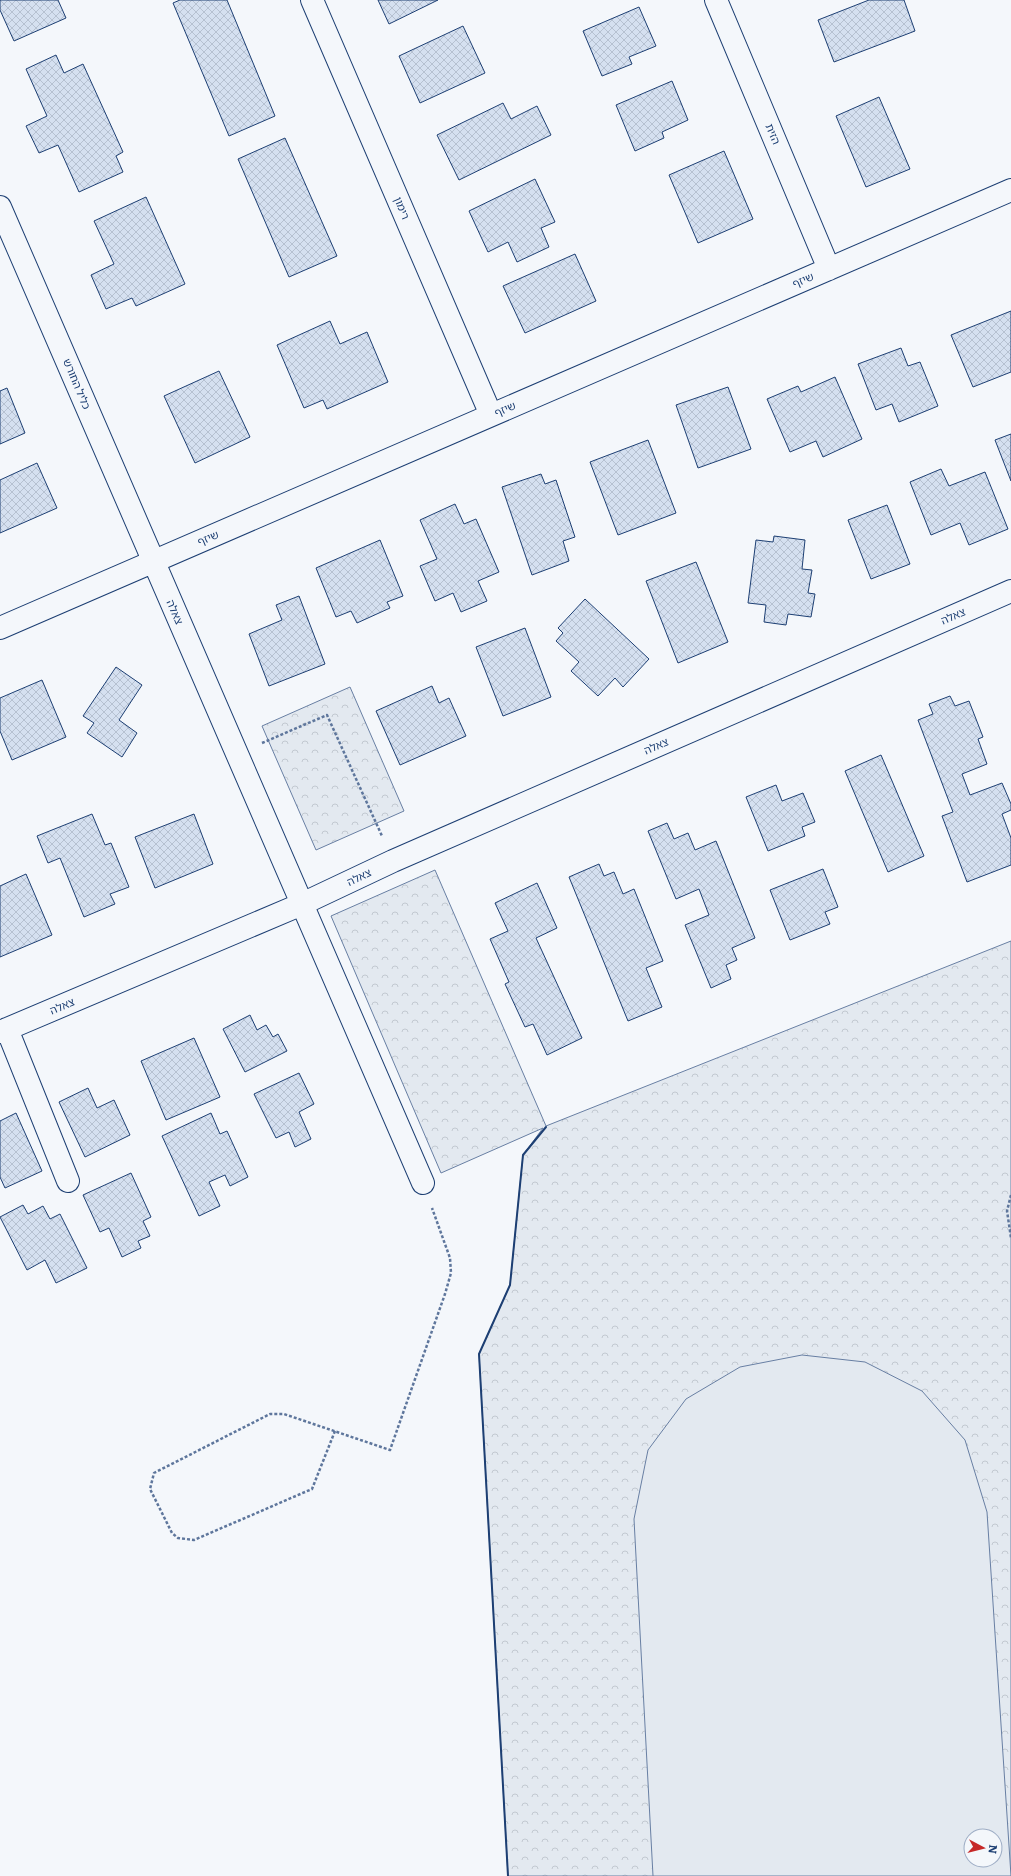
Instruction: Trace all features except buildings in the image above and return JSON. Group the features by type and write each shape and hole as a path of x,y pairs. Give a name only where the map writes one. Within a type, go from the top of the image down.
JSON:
{"street":[{"name":"רימון","path":"312,0 491,415"},
{"name":"הזית","path":"716,0 830,268"},
{"name":"שיזף","path":"0,628 1011,190"},
{"name":"כליל החורש","path":"0,207 153,562"},
{"name":"צאלה","path":"153,562 423,1184"},
{"name":"צאלה","path":"3,1031 302,904 393,861 1011,591"},
{"path":"3,1031 68,1181"}],"path":[{"path":"236,754 327,716 393,861"},
{"path":"335,1431 312,1489 194,1540 178,1538 172,1533 150,1489 154,1473 270,1414 284,1414 335,1431 390,1450 451,1273 450,1258 423,1184"},
{"path":"1011,1195 1006,1212 1011,1238"}],"green space":[{"path":"350,687 404,811 316,850 262,726"},
{"path":"435,870 546,1126 1011,941 1011,1876 508,1876 479,1354 510,1285 523,1155 543,1128 441,1173 331,916"},
{"path":"802,1355 865,1362 922,1391 965,1440 987,1512 1011,1876 653,1876 634,1519 648,1450 686,1399 740,1367"}],"wall":[{"path":"508,1876 479,1354 510,1285 523,1155 546,1127"}]}
